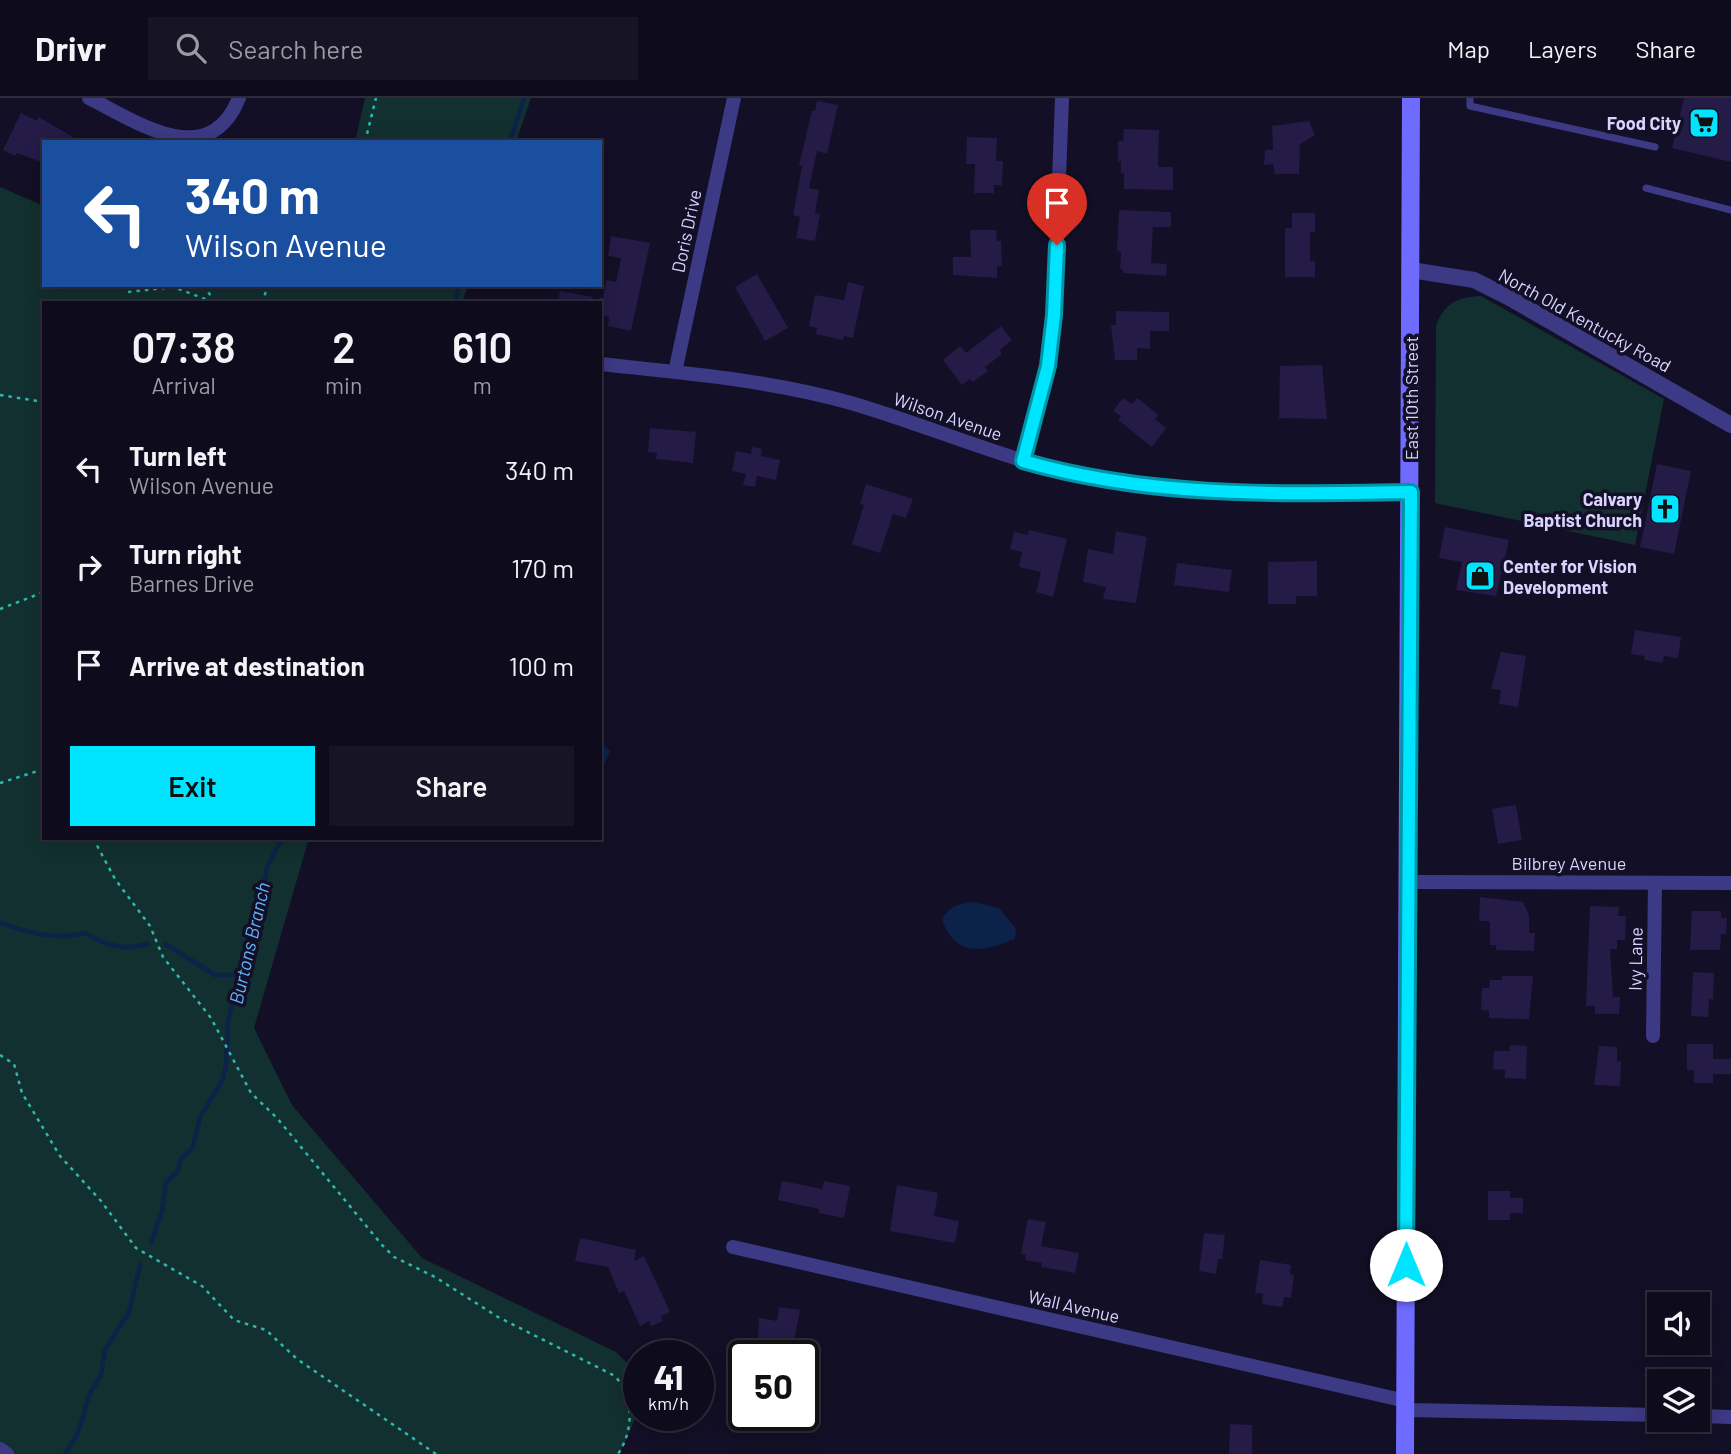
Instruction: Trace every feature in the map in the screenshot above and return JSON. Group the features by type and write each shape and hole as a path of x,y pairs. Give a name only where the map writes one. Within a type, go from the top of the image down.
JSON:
{"main road":[{"name":"East 10th Street","path":"1405,1454 1411,98"}],"street":[{"path":"89,98 155,131 191,139 209,134 225,124 239,98"},
{"name":"Doris Drive","path":"676,372 734,98"},
{"path":"1023,461 1048,366 1054,315 1062,98"},
{"name":"North Old Kentucky Road","path":"1411,270 1474,281 1508,296 1731,425"},
{"name":"Wilson Avenue","path":"602,364 766,384 850,403 1023,461 1105,481 1230,494 1411,492"},
{"name":"Bilbrey Avenue","path":"1407,882 1731,883"},
{"name":"Ivy Lane","path":"1653,1036 1655,883"},
{"name":"Wall Avenue","path":"733,1247 1406,1406 1647,1415"},
{"path":"1710,1416 1731,1417"},
{"path":"0,1449 7,1454"}],"lane":[{"path":"1470,98 1470,106 1655,147"},
{"path":"1646,188 1731,210"}],"path":[{"path":"366,140 376,98"},
{"path":"128,292 166,287"},
{"path":"176,287 210,301"},
{"path":"0,395 42,402"},
{"path":"0,609 42,593"},
{"path":"0,783 42,770"},
{"path":"94,840 110,870 150,926 163,957 233,1054 251,1093 394,1257 435,1277 498,1317 615,1376 624,1387 630,1418 627,1435 618,1454"},
{"path":"0,1055 14,1064 22,1093 60,1156 101,1201 136,1248 202,1286 234,1320 266,1330 297,1359 436,1454"}],"green space":[{"path":"365,98 531,98 517,140 355,140"},
{"path":"0,187 42,205 42,287 467,287 463,301 42,301 42,840 308,840 254,1028 292,1105 422,1258 616,1352 623,1359 623,1431 630,1431 620,1454 0,1454"},
{"path":"1481,296 1664,399 1635,545 1435,503 1436,326 1443,312 1453,303"}],"water":[{"path":"602,744 611,751 602,768"},
{"path":"974,902 999,908 1016,929 1015,939 982,949 972,949 955,941 942,920 955,906"}],"building":[{"name":"Food City","path":"1684,98 1731,98 1731,162 1672,148"},
{"path":"817,101 838,105 827,154 817,151 809,188 819,190 815,213 820,214 815,241 796,238 800,217 793,215 802,166 799,165 812,111 815,111"},
{"path":"21,113 37,121 39,117 78,140 42,140 42,162 17,153 15,156 3,150"},
{"path":"1309,121 1315,135 1300,144 1299,174 1275,174 1273,164 1264,165 1265,150 1273,150 1272,126"},
{"path":"1124,129 1159,130 1158,167 1173,167 1173,190 1124,189 1124,173 1121,173 1121,161 1118,161 1118,141 1123,141"},
{"path":"967,137 997,138 996,161 1003,161 1002,185 994,185 994,193 974,193 975,164 966,164"},
{"path":"1119,210 1171,212 1171,227 1153,227 1151,263 1167,264 1166,276 1123,273 1123,269 1120,269 1121,252 1117,251"},
{"path":"1292,213 1315,213 1315,232 1310,232 1310,261 1315,261 1315,277 1285,277 1285,228 1292,228"},
{"path":"970,230 996,230 997,241 1001,241 1002,266 997,267 997,278 953,275 953,257 971,257"},
{"path":"611,236 650,243 631,331 608,326 609,317 602,315 600,298 603,298 606,280 616,282 621,258 608,256"},
{"path":"757,274 788,328 765,341 735,287"},
{"path":"848,282 864,286 853,338 844,336 843,340 816,334 817,328 809,326 815,295 844,300"},
{"path":"560,291 593,297 592,301 558,301"},
{"path":"1116,311 1169,312 1169,331 1150,331 1150,349 1137,348 1137,360 1115,360 1111,325 1116,325"},
{"path":"1001,326 1012,340 1000,350 1002,354 985,367 988,371 973,382 970,379 962,385 943,360 960,346 966,353"},
{"path":"1322,365 1327,419 1279,418 1280,366"},
{"path":"1123,398 1132,404 1137,398 1159,415 1155,419 1166,428 1152,447 1118,420 1121,416 1113,411"},
{"path":"650,428 696,432 693,463 656,459 657,453 648,452"},
{"path":"752,447 762,449 761,456 780,460 776,480 757,476 755,487 743,485 746,474 732,471 736,451 751,454"},
{"name":"Calvary Baptist Church","path":"1657,464 1691,471 1674,554 1640,547"},
{"path":"866,484 913,499 906,518 893,514 880,553 852,544 864,505 860,504"},
{"name":"Center for Vision Development","path":"1445,527 1509,540 1496,596 1456,590 1462,562 1439,558"},
{"path":"1029,530 1067,539 1053,597 1036,592 1041,572 1019,567 1022,552 1010,549 1014,532 1028,535"},
{"path":"1116,531 1147,537 1136,603 1103,599 1106,587 1083,582 1088,549 1113,554"},
{"path":"1317,561 1317,596 1296,596 1296,604 1268,604 1268,562"},
{"path":"1177,563 1232,570 1229,592 1174,585"},
{"path":"1635,630 1681,637 1678,658 1664,656 1663,663 1644,660 1645,656 1631,654"},
{"path":"1501,652 1526,656 1518,707 1499,704 1501,690 1491,689"},
{"path":"1516,805 1522,840 1498,844 1492,809"},
{"path":"1480,897 1523,902 1529,915 1529,933 1535,933 1534,951 1496,950 1496,945 1490,945 1490,921 1479,921"},
{"path":"1590,906 1619,907 1618,916 1626,916 1625,940 1617,940 1617,949 1610,949 1613,997 1620,997 1619,1014 1595,1014 1595,1006 1586,1006"},
{"path":"1692,911 1721,911 1721,918 1727,918 1726,934 1721,934 1720,950 1690,950"},
{"path":"1693,972 1714,973 1713,1000 1709,999 1708,1017 1691,1016"},
{"path":"1502,976 1533,976 1529,1019 1489,1018 1489,1011 1481,1010 1482,988 1489,988 1490,980 1502,980"},
{"path":"1687,1044 1713,1044 1713,1059 1731,1059 1731,1074 1713,1074 1713,1083 1694,1083 1694,1070 1687,1070"},
{"path":"1510,1045 1527,1046 1526,1079 1505,1078 1505,1070 1493,1069 1494,1051 1510,1051"},
{"path":"1599,1046 1617,1047 1617,1062 1621,1061 1620,1086 1594,1085"},
{"path":"782,1181 822,1189 824,1181 850,1186 844,1218 819,1213 819,1209 778,1200"},
{"path":"897,1185 938,1193 934,1216 959,1221 955,1243 890,1231"},
{"path":"1488,1191 1510,1191 1510,1198 1523,1198 1523,1213 1510,1213 1510,1220 1488,1220"},
{"path":"1028,1219 1046,1222 1041,1246 1079,1253 1075,1273 1041,1267 1042,1263 1025,1260 1026,1255 1021,1254"},
{"path":"1204,1233 1225,1235 1222,1259 1218,1259 1216,1274 1199,1271"},
{"path":"580,1238 636,1250 634,1261 644,1256 670,1312 661,1316 663,1321 651,1326 649,1321 640,1326 624,1291 619,1293 608,1267 575,1261"},
{"path":"1260,1260 1291,1265 1290,1274 1294,1275 1291,1298 1284,1297 1282,1307 1262,1304 1263,1294 1255,1293"},
{"path":"779,1307 800,1310 794,1340 758,1340 759,1318 777,1321"},
{"path":"1230,1424 1252,1425 1252,1454 1229,1454"}],"waterway":[{"name":"Burtons Branch","path":"511,140 524,98"},
{"name":"Burtons Branch","path":"455,301 459,287"},
{"name":"Burtons Branch","path":"151,1243 162,1211 166,1182 177,1172 182,1157 192,1149 201,1115 222,1081 226,1065 228,1023 243,953 257,925 267,867 281,840"},
{"path":"0,923 53,936 85,933 116,946 148,944"},
{"path":"165,944 215,975 238,975"},
{"name":"Burtons Branch","path":"65,1454 78,1433 90,1393 101,1375 105,1350 129,1312 140,1265"}],"place":[{"name":"Food City","path":"1704,123"},
{"name":"Calvary Baptist Church","path":"1665,509"},
{"name":"Center for Vision Development","path":"1480,576"}],"route":[{"path":"1057,245 1054,315 1048,366 1023,461 1105,481 1154,488 1230,494 1411,492 1406,1265"}]}
